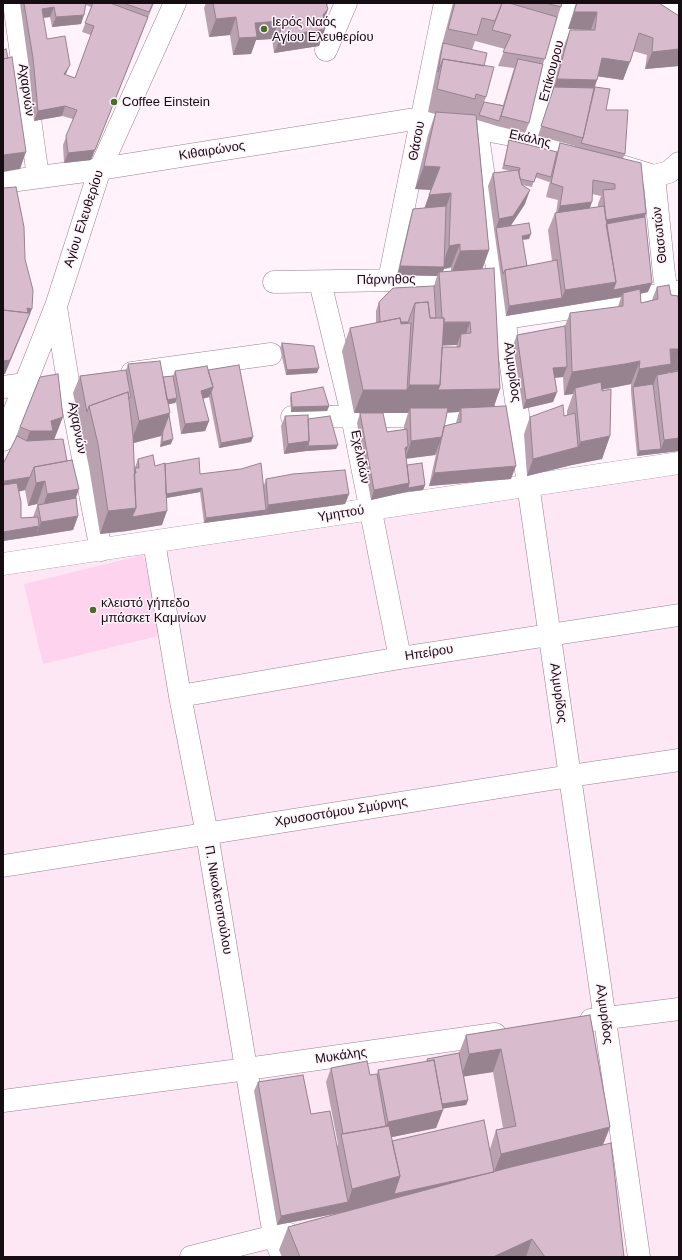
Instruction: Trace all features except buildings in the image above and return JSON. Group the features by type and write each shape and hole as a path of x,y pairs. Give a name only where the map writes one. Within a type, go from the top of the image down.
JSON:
{"street":[{"name":"Αχαρνών","path":"14,3 38,177"},
{"name":"Αγίου Ελευθερίου","path":"3,440 56,306 100,169 175,3"},
{"path":"326,50 346,3"},
{"name":"Θάσου","path":"389,280 445,3"},
{"name":"Επίκουρου","path":"534,139 571,3"},
{"path":"667,3 679,10"},
{"name":"Κιθαιρώνος","path":"3,182 100,169 421,118"},
{"name":"Εκάλης","path":"421,118 534,139 654,176"},
{"name":"Αλμυρίδος","path":"477,129 604,1018 616,1151 639,1257"},
{"path":"654,176 669,172 679,163"},
{"name":"Θασωτών","path":"654,176 664,274 673,293"},
{"name":"Πάρνηθος","path":"274,282 498,279"},
{"name":"Εχελιδών","path":"320,282 352,417 400,658"},
{"path":"504,318 673,293"},
{"name":"Αχαρνών","path":"56,306 68,381 101,550"},
{"path":"114,375 271,354"},
{"path":"68,381 91,378"},
{"path":"3,387 25,384"},
{"path":"292,417 518,415"},
{"name":"Υμηττού","path":"3,564 679,463"},
{"name":"Π. Νικολετοπούλου","path":"154,542 180,696 207,834 274,1236 282,1257"},
{"name":"Ηπείρου","path":"180,696 400,658 679,615"},
{"name":"Χρυσοστόμου Σμύρνης","path":"3,866 679,760"},
{"path":"573,1022 679,1009"},
{"name":"Μυκάλης","path":"3,1101 247,1069 511,1031"},
{"path":"191,1257 304,1229"}],"shaded area":[{"path":"679,474 679,1257 3,1257 3,573"},
{"name":"κλειστό γήπεδο μπάσκετ Καμινίων","path":"143,555 162,635 43,664 24,584"}],"place":[{"name":"Ιερός Ναός Αγίου Ελευθερίου","path":"264,29"},
{"name":"Coffee Einstein","path":"114,102"},
{"name":"κλειστό γήπεδο μπάσκετ Καμινίων","path":"93,610"}]}
